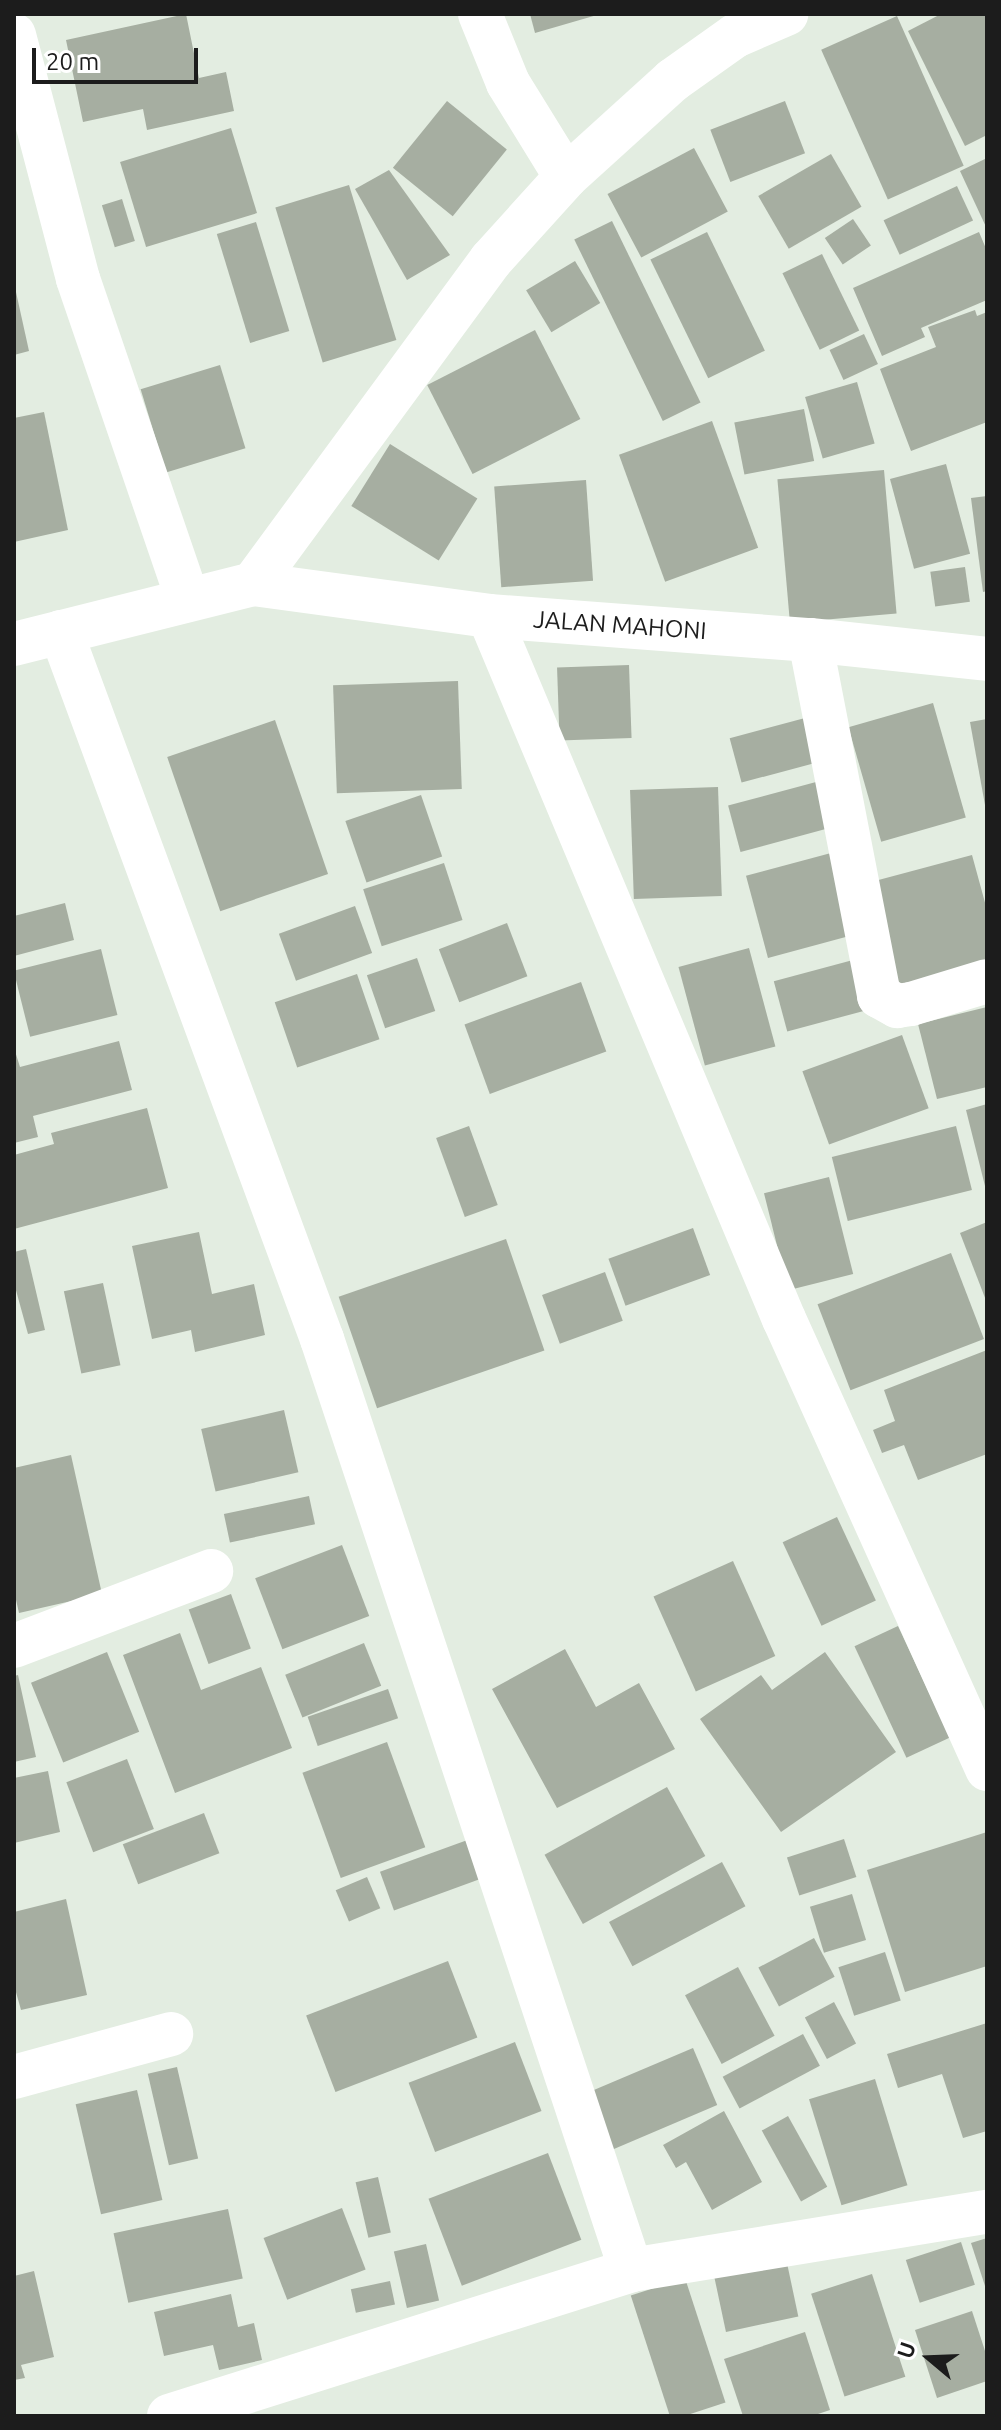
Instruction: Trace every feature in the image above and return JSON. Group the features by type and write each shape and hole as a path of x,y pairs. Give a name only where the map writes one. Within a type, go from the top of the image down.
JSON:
{"street":[{"path":"480,14 508,83 566,177"},
{"path":"14,644 253,584 491,260 566,177 673,80 735,36 786,14"},
{"path":"14,35 78,279 188,600"},
{"name":"JALAN MAHONI","path":"253,584 489,616 810,640 987,659"},
{"path":"489,616 790,1333 987,1769"},
{"path":"61,632 322,1339 631,2270"},
{"path":"810,640 879,996 897,1006 987,981"},
{"path":"14,1646 211,1571"},
{"path":"14,2077 171,2034"},
{"path":"169,2416 631,2270 987,2212"}],"building":[{"path":"186,14 199,78 226,72 234,111 147,130 143,109 83,122 66,40"},
{"path":"530,14 597,14 597,15 535,33"},
{"path":"941,14 987,14 987,135 965,146 908,31"},
{"path":"897,16 964,166 888,200 821,50"},
{"path":"447,101 507,149 453,216 393,168"},
{"path":"785,101 805,153 730,182 710,130"},
{"path":"231,128 257,213 146,247 120,162"},
{"path":"694,148 728,212 641,258 607,194"},
{"path":"831,154 862,207 789,249 758,196"},
{"path":"987,158 987,229 960,171"},
{"path":"389,170 450,255 407,280 355,189"},
{"path":"349,185 396,340 323,362 275,208"},
{"path":"957,186 973,220 900,255 884,220"},
{"path":"122,199 135,241 115,247 102,205"},
{"path":"853,219 871,246 843,265 825,238"},
{"path":"612,221 701,403 663,421 574,239"},
{"path":"256,222 289,331 250,343 217,234"},
{"path":"707,232 765,351 708,378 650,260"},
{"path":"979,232 987,251 987,300 921,328 925,337 882,356 853,288"},
{"path":"822,254 859,330 820,350 782,273"},
{"path":"575,261 600,303 551,332 526,290"},
{"path":"14,283 29,351 14,355"},
{"path":"975,310 977,316 987,312 987,422 911,451 880,369 936,347 928,327"},
{"path":"535,330 580,419 473,474 427,385"},
{"path":"864,334 878,364 844,380 830,350"},
{"path":"220,365 245,448 166,472 141,389"},
{"path":"857,382 875,444 823,458 805,397"},
{"path":"804,409 814,461 744,475 734,423"},
{"path":"44,412 68,530 14,542 14,418"},
{"path":"712,421 758,548 665,582 619,455"},
{"path":"390,444 477,499 439,560 351,506"},
{"path":"946,464 970,554 914,569 890,479"},
{"path":"884,470 897,613 790,623 777,479"},
{"path":"586,480 593,581 501,587 494,486"},
{"path":"987,496 987,591 983,592 971,498"},
{"path":"965,567 970,602 935,607 930,572"},
{"path":"629,665 632,738 560,740 557,668"},
{"path":"458,681 462,789 337,793 333,685"},
{"path":"933,703 966,817 881,842 848,727"},
{"path":"805,718 817,762 742,783 730,738"},
{"path":"987,719 987,805 985,805 970,722"},
{"path":"275,720 328,874 220,911 167,757"},
{"path":"816,782 828,828 741,852 728,806"},
{"path":"718,787 722,896 634,899 630,790"},
{"path":"421,795 442,856 367,883 345,821"},
{"path":"831,853 853,935 768,958 746,876"},
{"path":"972,855 987,910 987,968 901,991 871,882"},
{"path":"444,863 463,920 382,946 363,889"},
{"path":"65,903 74,940 14,956 14,916"},
{"path":"355,906 372,953 296,981 279,934"},
{"path":"507,923 527,976 459,1002 439,949"},
{"path":"749,948 775,1047 705,1065 678,967"},
{"path":"101,949 117,1015 30,1037 14,971"},
{"path":"417,958 435,1011 385,1028 367,975"},
{"path":"853,960 866,1010 787,1031 774,981"},
{"path":"357,974 379,1039 297,1068 275,1002"},
{"path":"581,982 606,1052 490,1094 464,1024"},
{"path":"987,1007 987,1087 937,1099 918,1024"},
{"path":"902,1035 929,1108 829,1145 802,1071"},
{"path":"119,1041 132,1090 33,1116 38,1137 14,1143 14,1048 20,1067"},
{"path":"987,1104 987,1190 986,1190 966,1110"},
{"path":"147,1108 168,1188 14,1229 14,1155 54,1144 51,1133"},
{"path":"469,1126 498,1205 465,1217 436,1138"},
{"path":"956,1126 972,1190 848,1221 832,1157"},
{"path":"829,1177 853,1274 788,1290 764,1193"},
{"path":"987,1222 987,1303 960,1233"},
{"path":"693,1228 710,1275 626,1306 608,1259"},
{"path":"199,1232 212,1294 254,1284 265,1335 195,1352 191,1330 152,1339 132,1246"},
{"path":"506,1239 544,1351 377,1408 339,1297"},
{"path":"26,1249 45,1330 28,1334 14,1283 14,1252"},
{"path":"951,1253 984,1339 850,1390 817,1304"},
{"path":"605,1272 623,1321 560,1344 542,1295"},
{"path":"103,1283 120,1365 81,1373 64,1291"},
{"path":"987,1350 987,1454 918,1480 904,1445 882,1453 873,1430 895,1421 884,1390"},
{"path":"284,1410 298,1472 216,1491 201,1429"},
{"path":"71,1455 102,1594 19,1613 14,1591 14,1468"},
{"path":"309,1496 315,1524 230,1542 224,1514"},
{"path":"837,1517 876,1600 822,1626 783,1542"},
{"path":"342,1545 369,1616 282,1649 255,1578"},
{"path":"733,1561 775,1656 696,1691 654,1596"},
{"path":"231,1594 251,1649 209,1664 189,1609"},
{"path":"898,1626 950,1737 906,1758 854,1646"},
{"path":"180,1633 201,1690 261,1667 292,1748 175,1793 123,1655"},
{"path":"364,1643 381,1686 302,1717 285,1675"},
{"path":"565,1649 596,1707 639,1683 675,1749 557,1808 492,1689"},
{"path":"107,1652 139,1732 63,1762 31,1683"},
{"path":"825,1652 896,1752 781,1832 700,1719 761,1675 772,1690"},
{"path":"18,1675 36,1757 14,1762 14,1676"},
{"path":"388,1689 398,1718 318,1746 308,1717"},
{"path":"387,1742 425,1847 341,1878 302,1773"},
{"path":"127,1759 154,1829 93,1852 66,1782"},
{"path":"48,1771 60,1832 14,1843 14,1778"},
{"path":"667,1787 705,1856 583,1924 545,1855"},
{"path":"204,1813 219,1853 138,1884 123,1844"},
{"path":"987,1832 987,1966 905,1992 867,1870"},
{"path":"473,1838 487,1877 394,1910 380,1872"},
{"path":"844,1839 856,1877 799,1896 787,1858"},
{"path":"722,1862 745,1906 632,1966 609,1922"},
{"path":"367,1877 380,1908 349,1922 336,1890"},
{"path":"852,1894 866,1940 824,1953 810,1907"},
{"path":"66,1899 87,1995 21,2010 14,1985 14,1912"},
{"path":"814,1938 835,1977 779,2006 758,1968"},
{"path":"885,1952 901,2001 854,2016 838,1967"},
{"path":"448,1961 477,2038 335,2092 306,2015"},
{"path":"738,1967 775,2036 722,2064 685,1995"},
{"path":"834,2002 856,2043 827,2059 805,2017"},
{"path":"987,2023 987,2131 963,2138 942,2074 898,2088 887,2054"},
{"path":"803,2034 820,2066 740,2109 723,2077"},
{"path":"515,2042 542,2111 435,2152 409,2083"},
{"path":"693,2048 717,2105 610,2150 586,2093"},
{"path":"177,2067 198,2159 169,2165 148,2074"},
{"path":"875,2079 907,2185 841,2205 809,2099"},
{"path":"137,2090 162,2200 101,2214 76,2104"},
{"path":"724,2111 762,2182 712,2210 686,2162 676,2168 663,2145"},
{"path":"788,2116 827,2187 801,2201 762,2131"},
{"path":"548,2153 581,2240 462,2286 429,2199"},
{"path":"378,2177 391,2233 368,2238 356,2182"},
{"path":"342,2208 366,2270 287,2300 264,2238"},
{"path":"228,2209 243,2278 128,2303 114,2233"},
{"path":"987,2238 987,2289 986,2289 971,2243"},
{"path":"961,2242 975,2285 920,2303 906,2260"},
{"path":"426,2244 439,2301 407,2308 394,2251"},
{"path":"784,2249 798,2316 726,2332 712,2264"},
{"path":"34,2271 54,2357 21,2365 25,2378 14,2380 14,2276"},
{"path":"872,2274 905,2377 845,2396 811,2294"},
{"path":"685,2278 725,2403 684,2416 670,2416 631,2296"},
{"path":"390,2281 395,2304 356,2313 351,2289"},
{"path":"231,2294 238,2327 254,2323 262,2360 219,2370 213,2345 164,2356 154,2312"},
{"path":"972,2311 987,2357 987,2381 937,2398 915,2330"},
{"path":"805,2332 830,2410 812,2416 743,2416 724,2359"}]}
